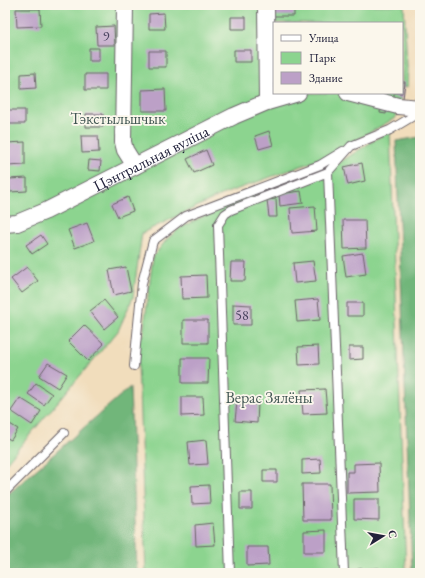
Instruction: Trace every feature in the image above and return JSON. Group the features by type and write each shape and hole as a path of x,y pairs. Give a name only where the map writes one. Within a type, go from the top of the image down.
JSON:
{"street":[{"path":"125,5 123,142 125,150 136,166"},
{"path":"266,5 267,102"},
{"name":"Цэнтральная вуліца","path":"5,224 17,223 46,210 234,116 267,102 295,94"},
{"path":"352,94 398,106 420,108"}],"lane":[{"path":"134,366 142,283 152,241 186,216 320,165 350,146 390,130 420,112"},
{"path":"230,573 218,225 225,214 231,210 328,172 350,146"},
{"path":"328,172 344,573"},
{"path":"5,492 64,433"}],"green space":[{"name":"Тэкстыльшчык","path":"5,5 404,5 408,86 404,87 403,90 403,22 273,22 273,94 402,94 395,118 329,156 221,195 142,233 133,297 118,331 5,464"},
{"name":"Верас Зялёны","path":"390,130 406,573 146,573 137,337 143,335 153,257 167,239 180,228 237,199 331,168"},
{"path":"420,137 420,573 412,573 396,141"},
{"path":"130,387 137,573 5,573 5,497"}],"building":[{"path":"274,5 294,5 294,16 274,16"},
{"path":"298,5 322,5 322,9 298,10"},
{"path":"16,9 40,9 41,26 17,27"},
{"path":"164,13 165,29 149,29 149,14"},
{"path":"231,17 246,17 246,29 231,29"},
{"path":"114,26 115,45 97,45 96,27"},
{"path":"89,48 99,48 99,61 89,61"},
{"path":"234,50 251,50 251,62 234,62"},
{"path":"149,51 166,51 166,67 149,67"},
{"path":"35,73 36,88 21,89 21,74"},
{"path":"85,74 106,74 106,90 85,90"},
{"path":"403,82 405,82 403,99 394,97 394,94 403,94"},
{"path":"165,89 166,111 142,111 142,90"},
{"path":"381,105 387,106 386,114 380,113"},
{"path":"8,110 25,110 25,124 7,124"},
{"path":"86,114 103,114 103,127 86,127"},
{"path":"269,131 273,145 259,149 255,136"},
{"path":"81,136 98,136 99,152 82,153"},
{"path":"25,142 25,165 7,166 6,143"},
{"path":"206,150 212,165 194,173 187,159"},
{"path":"89,160 101,161 100,171 88,170"},
{"path":"362,163 365,181 348,185 344,167"},
{"path":"27,178 27,191 10,192 9,179"},
{"path":"301,191 303,203 280,206 279,194"},
{"path":"128,197 133,211 118,217 112,204"},
{"path":"276,199 277,217 269,217 267,200"},
{"path":"315,206 317,231 292,233 290,208"},
{"path":"343,220 365,220 366,248 344,249"},
{"path":"87,223 94,241 75,248 68,230"},
{"path":"41,235 47,244 32,254 26,245"},
{"path":"363,253 366,274 346,277 343,256"},
{"path":"313,261 316,281 295,283 293,263"},
{"path":"231,262 246,262 245,281 230,281"},
{"path":"27,267 38,281 22,293 11,279"},
{"path":"126,267 131,291 114,295 109,270"},
{"path":"206,275 207,298 182,299 181,276"},
{"path":"318,299 320,320 297,322 295,301"},
{"path":"104,300 118,317 104,329 90,311"},
{"path":"347,303 363,303 363,316 347,316"},
{"path":"233,304 251,305 251,325 233,325"},
{"path":"183,320 208,320 208,343 183,343"},
{"path":"84,325 104,344 88,361 68,341"},
{"path":"318,346 319,364 299,365 298,347"},
{"path":"349,347 363,347 363,359 349,360"},
{"path":"182,358 209,358 208,383 182,383"},
{"path":"48,363 67,374 58,388 39,376"},
{"path":"36,383 52,394 44,405 28,394"},
{"path":"325,389 327,413 303,414 301,390"},
{"path":"182,397 203,397 204,415 182,416"},
{"path":"20,398 41,411 32,425 11,411"},
{"path":"237,402 258,404 257,423 235,421"},
{"path":"5,421 18,429 11,440 5,437"},
{"path":"206,440 208,464 190,465 188,442"},
{"path":"320,459 321,473 302,474 302,460"},
{"path":"379,463 380,492 347,493 347,472 354,472 354,464"},
{"path":"263,470 277,470 277,482 263,482"},
{"path":"302,484 330,484 331,520 303,520"},
{"path":"209,485 210,503 192,504 191,486"},
{"path":"240,492 252,492 252,509 240,509"},
{"path":"354,499 379,499 379,520 354,519"},
{"path":"213,523 215,545 196,546 195,525"},
{"path":"326,530 326,552 304,552 304,531"},
{"path":"247,547 268,547 269,565 247,566"},
{"path":"379,568 379,573 358,573 358,569"},
{"path":"218,570 218,573 186,573 186,571"}]}
